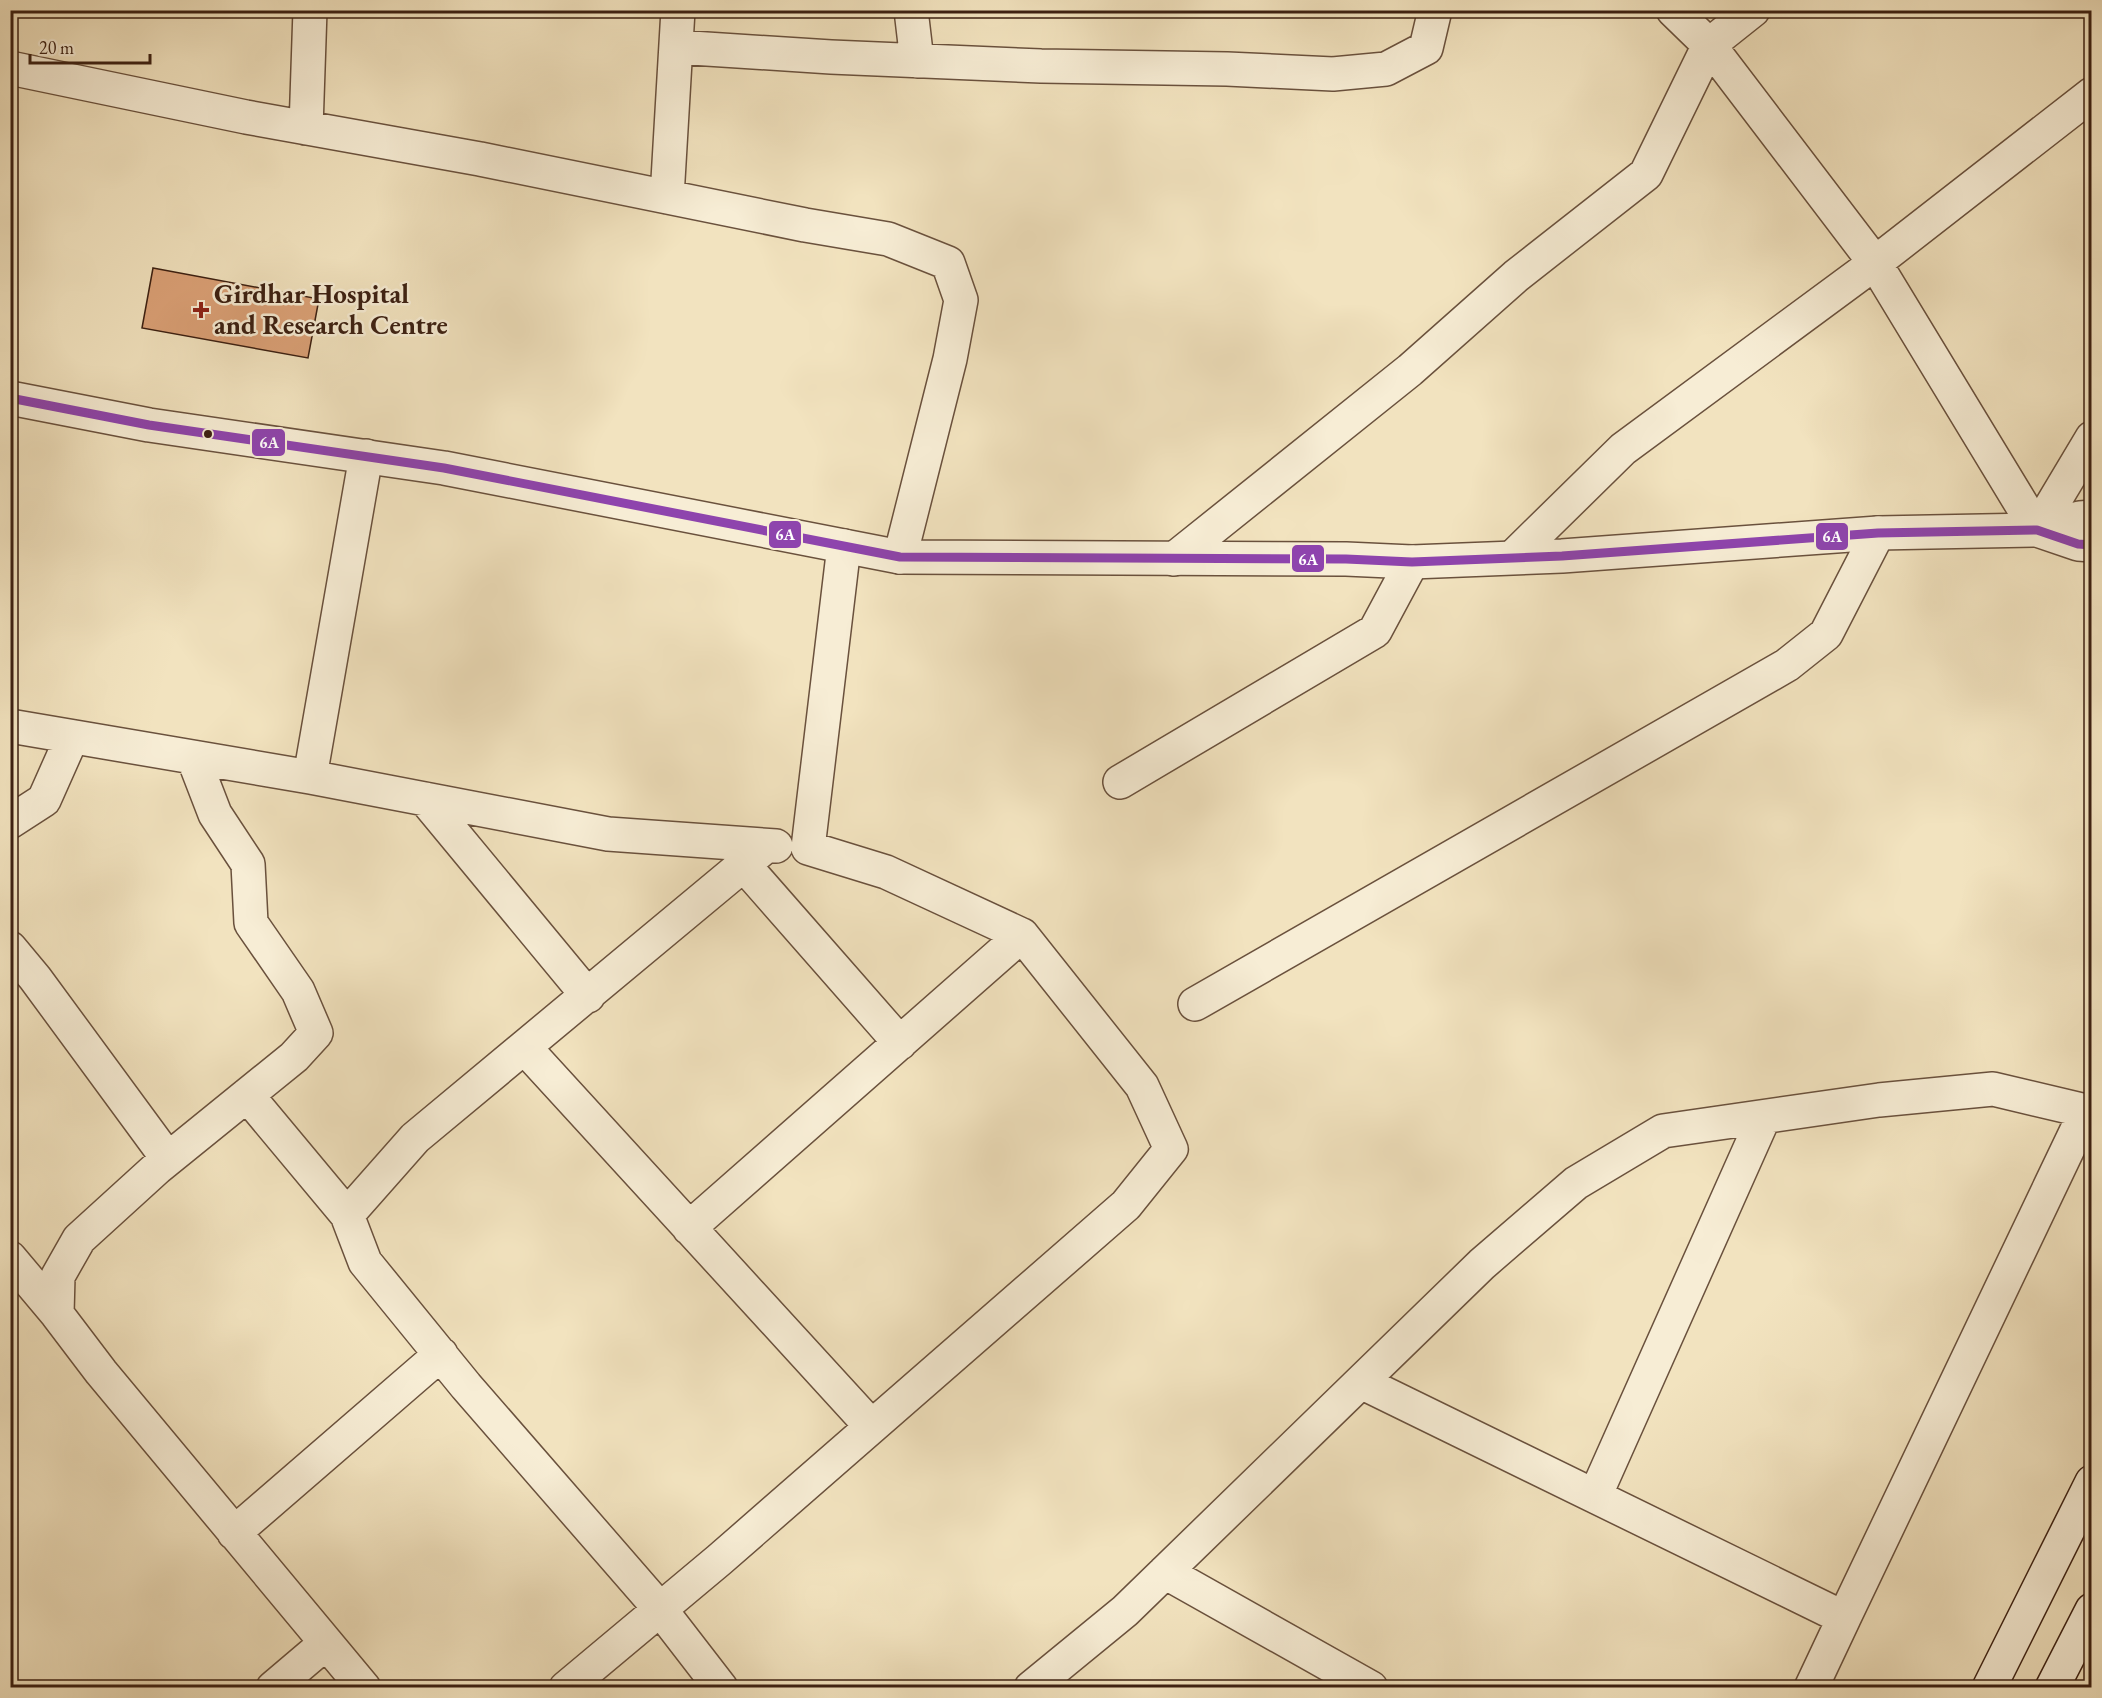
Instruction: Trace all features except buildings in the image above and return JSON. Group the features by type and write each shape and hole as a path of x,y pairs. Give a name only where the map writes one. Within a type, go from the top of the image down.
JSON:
{"street":[{"path":"306,128 310,10"},
{"path":"667,197 678,10"},
{"path":"911,10 917,61"},
{"path":"676,47 917,61 1227,69 1333,75 1386,69 1426,48 1435,10"},
{"path":"1673,10 1709,45 1875,262 2037,530 2078,544 2091,545"},
{"path":"1174,559 1410,370 1516,276 1646,174 1709,45 1753,10"},
{"path":"10,68 246,117 480,159 806,225 888,239 948,263 961,300 950,359 900,557"},
{"path":"1514,557 1623,449 1875,262 2091,94"},
{"path":"10,398 149,425 444,468 900,557 1346,559 1412,562 1562,556 1878,533 2037,530 2091,517"},
{"path":"2037,530 2091,438"},
{"path":"310,777 366,456"},
{"path":"1195,1004 1787,665 1826,634 1878,533"},
{"path":"808,848 844,546"},
{"path":"1120,782 1375,631 1412,562"},
{"path":"10,726 310,777 608,834 754,855 808,848 886,872 1022,935 1142,1086 1171,1149 1126,1205 719,1560 566,1688"},
{"path":"10,822 44,800 72,737"},
{"path":"57,1314 58,1276 79,1239 168,1159 294,1057 316,1033 298,991 251,923 248,864 215,814 193,757"},
{"path":"425,799 588,996"},
{"path":"347,1215 415,1138 588,996 754,855"},
{"path":"754,855 900,1042"},
{"path":"689,1228 1022,935"},
{"path":"10,948 35,978 168,1159"},
{"path":"525,1048 871,1426"},
{"path":"1031,1688 1125,1611 1482,1264 1576,1183 1663,1131 1879,1100 1992,1089 2086,1111 1811,1688"},
{"path":"248,1095 347,1215 365,1262 660,1609 721,1688"},
{"path":"1595,1496 1764,1117"},
{"path":"17,1278 57,1314 101,1372 364,1688"},
{"path":"234,1533 441,1354"},
{"path":"1361,1382 1844,1618"},
{"path":"1989,1688 2091,1482"},
{"path":"1165,1572 1371,1688"},
{"path":"2052,1688 2091,1610"},
{"path":"273,1688 326,1643"}],"transit line":[{"name":"6A","path":"10,398 149,425 444,468 900,557 1346,559 1412,562 1562,556 1878,533 2037,530 2078,544 2092,545"}],"place":[{"name":"Girdhar Hospital and Research Centre","path":"201,310"}]}
